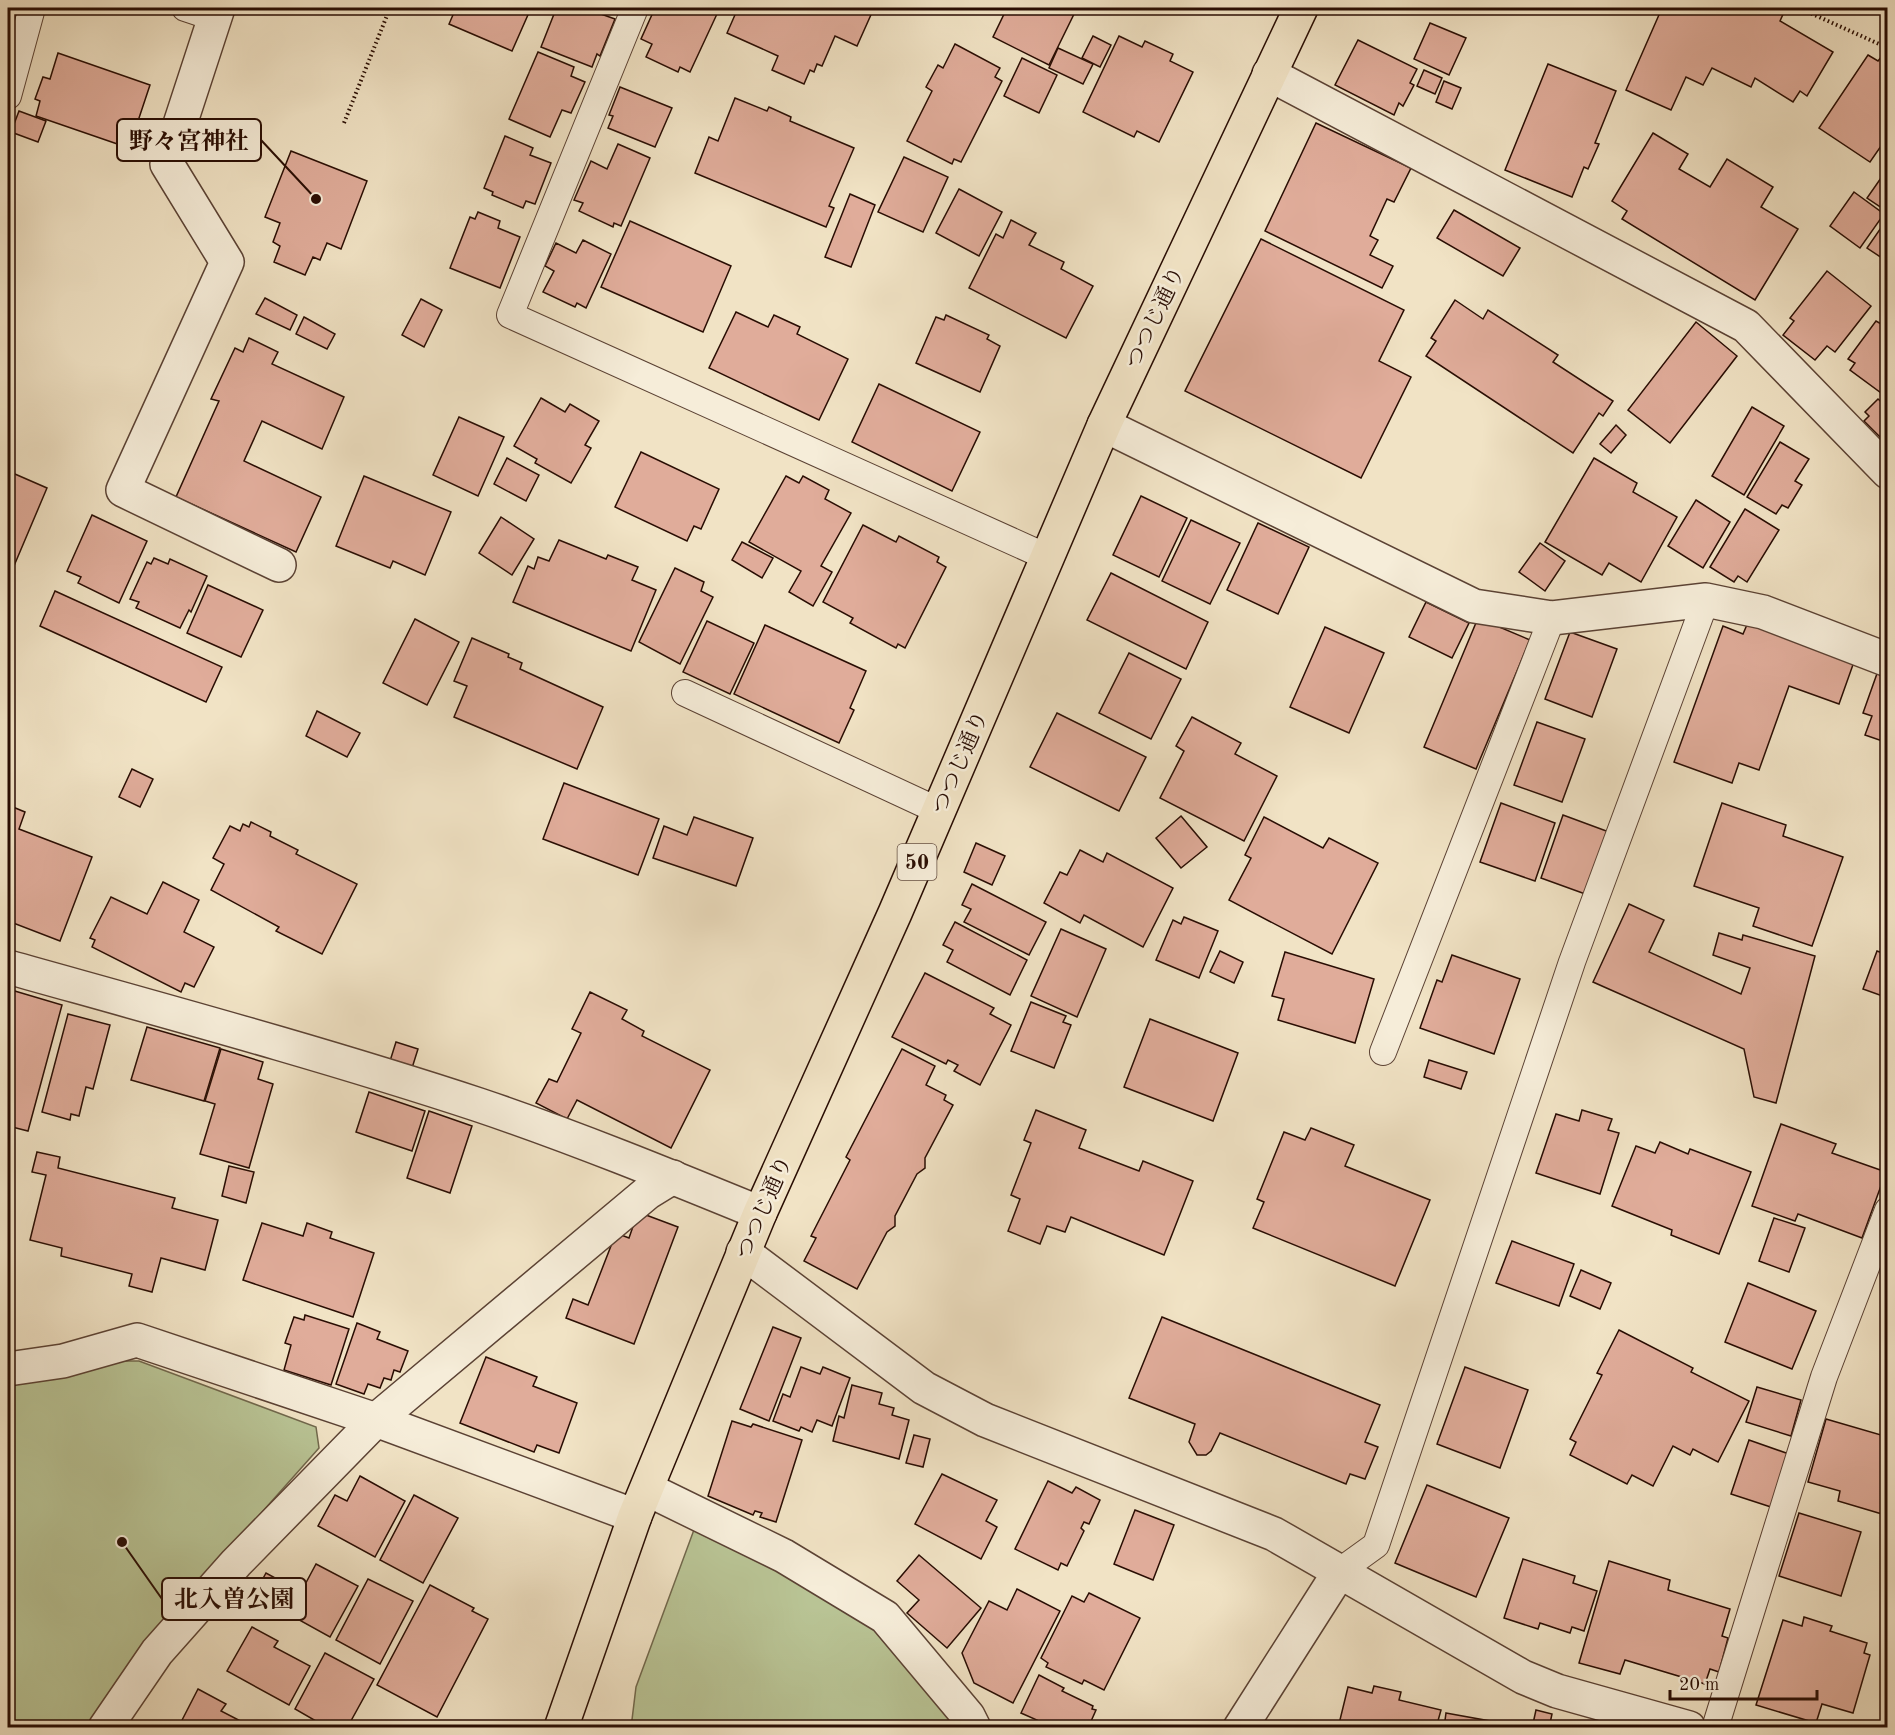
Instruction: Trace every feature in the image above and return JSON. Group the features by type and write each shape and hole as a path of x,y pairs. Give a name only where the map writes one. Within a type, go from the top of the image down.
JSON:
{"main road":[{"name":"つつじ通り","path":"561,1728 641,1503 743,1252 939,811 1104,425 1301,8"}],"street":[{"path":"206,11 168,164 227,262 123,490 279,565"},
{"path":"1269,74 1746,326 1887,472"},
{"path":"1104,425 1473,606 1552,618 1706,600 1763,612 1887,660"},
{"path":"8,967 269,1040 458,1099 673,1177 760,1213"},
{"path":"105,1728 157,1652 236,1563 376,1420 629,1208 673,1177"},
{"path":"743,1252 924,1388 975,1415 1274,1534 1523,1677 1557,1691 1689,1728"},
{"path":"8,1369 63,1361 137,1340 376,1420 641,1503 784,1556 885,1617 968,1716 975,1728"},
{"path":"1240,1728 1340,1571"}],"lane":[{"path":"8,96 32,8"},
{"path":"635,8 510,315 1047,556"},
{"path":"1340,1571 1376,1545 1572,962 1706,600"},
{"path":"1383,1052 1552,618"},
{"path":"685,693 939,811"},
{"path":"1714,1728 1824,1377 1887,1210"}],"path":[{"path":"344,123 390,8"},
{"path":"1799,8 1887,48"}],"green space":[{"path":"119,1361 139,1361 316,1427 319,1448 152,1636 87,1727 8,1727 8,1386"},
{"path":"695,1527 881,1627 959,1728 631,1728 636,1687"}],"building":[{"path":"456,8 531,8 512,51 449,24"},
{"path":"564,8 584,8 615,19 600,56 597,54 592,67 541,47 556,9 562,11"},
{"path":"655,8 702,8 717,14 690,72 680,67 678,72 646,57 652,44 641,39"},
{"path":"738,8 874,8 857,46 835,36 822,66 817,64 814,72 810,70 804,84 772,70 778,56 727,33"},
{"path":"1007,8 1077,8 1049,65 993,37"},
{"path":"1662,8 1780,8 1785,10 1780,21 1833,52 1807,96 1800,91 1793,102 1755,78 1751,87 1712,68 1703,85 1686,77 1671,110 1626,90"},
{"path":"1430,23 1466,38 1449,75 1414,59"},
{"path":"1093,36 1111,45 1100,67 1082,58"},
{"path":"1119,36 1142,47 1145,41 1173,54 1170,61 1193,72 1159,142 1137,131 1134,137 1083,112"},
{"path":"1358,40 1417,69 1410,83 1414,85 1403,106 1399,103 1394,115 1335,85"},
{"path":"955,44 1000,68 995,77 1002,81 961,162 954,159 952,164 907,141 932,91 926,87 938,65 943,68"},
{"path":"1058,48 1093,64 1083,84 1049,68"},
{"path":"538,52 574,67 571,76 585,82 571,113 562,110 550,137 509,119"},
{"path":"58,53 150,85 129,148 36,116 40,101 35,99 43,77 50,79"},
{"path":"1868,55 1878,61 1882,56 1888,60 1888,136 1870,162 1819,128"},
{"path":"1022,58 1057,75 1039,113 1004,96"},
{"path":"1548,64 1616,91 1595,143 1599,144 1588,169 1584,167 1572,197 1505,170"},
{"path":"1424,70 1442,78 1435,94 1417,86"},
{"path":"1444,81 1461,88 1452,109 1436,102"},
{"path":"620,87 672,108 655,147 608,128 613,116 609,115"},
{"path":"735,98 767,111 769,107 791,117 790,121 854,148 829,206 834,208 826,227 695,173 709,137 718,141"},
{"path":"19,111 46,121 38,142 11,132"},
{"path":"1316,123 1411,168 1394,202 1387,199 1370,236 1378,240 1370,255 1393,266 1382,288 1265,231"},
{"path":"1653,133 1688,154 1679,169 1710,187 1727,159 1773,187 1761,207 1798,229 1755,300 1622,219 1627,211 1612,201"},
{"path":"505,136 533,148 530,155 551,163 535,204 526,201 523,208 492,195 493,192 484,188"},
{"path":"618,144 650,158 621,226 614,223 613,227 579,211 583,203 574,200 591,161 607,169"},
{"path":"291,151 367,181 341,249 327,243 320,260 313,257 305,275 274,262 280,246 273,242 280,223 265,217"},
{"path":"904,157 948,177 923,232 878,212"},
{"path":"1888,168 1888,212 1867,198"},
{"path":"959,189 1002,212 979,256 936,233"},
{"path":"1854,192 1884,214 1860,248 1830,226"},
{"path":"850,194 875,205 851,267 825,257"},
{"path":"1454,210 1520,248 1503,276 1437,238"},
{"path":"478,212 500,221 498,228 520,237 500,288 450,268 470,217 475,219"},
{"path":"1011,220 1036,233 1029,245 1064,262 1061,269 1093,286 1066,338 969,288 996,234 1003,238"},
{"path":"630,221 731,266 703,332 601,287"},
{"path":"1885,222 1888,224 1888,262 1867,248"},
{"path":"1261,239 1404,310 1379,361 1411,377 1361,478 1185,391"},
{"path":"583,240 611,254 586,308 577,303 575,307 543,292 554,271 545,266 556,243 576,253"},
{"path":"1827,271 1871,306 1835,352 1827,346 1815,360 1783,335 1794,321 1790,318"},
{"path":"265,298 297,315 290,330 256,314"},
{"path":"421,299 442,310 424,347 402,335"},
{"path":"1455,300 1483,319 1488,310 1558,355 1553,362 1613,401 1603,416 1599,413 1573,453 1426,356 1436,341 1431,338"},
{"path":"736,312 768,327 774,315 800,327 797,334 848,359 819,420 709,368"},
{"path":"946,315 989,335 987,339 1000,346 980,392 916,363 936,317 944,320"},
{"path":"304,317 335,334 327,349 296,334"},
{"path":"1888,319 1888,398 1850,370 1855,363 1848,359 1876,321 1883,325"},
{"path":"1696,322 1737,356 1670,443 1628,410"},
{"path":"249,338 278,352 272,364 344,397 322,449 262,421 244,461 321,497 296,552 176,497 219,401 211,399 235,348 243,352"},
{"path":"879,384 980,432 952,491 852,442"},
{"path":"541,398 565,412 570,404 599,421 585,445 591,448 571,483 535,463 537,459 514,446"},
{"path":"1878,399 1888,408 1888,437 1884,441 1864,421 1869,416 1865,412"},
{"path":"1752,407 1784,426 1744,495 1712,476"},
{"path":"459,417 504,437 478,496 433,475"},
{"path":"1616,425 1626,435 1611,453 1600,444"},
{"path":"1780,442 1809,459 1795,481 1802,485 1788,508 1782,505 1776,514 1747,497"},
{"path":"641,452 719,489 701,529 694,526 687,541 615,507"},
{"path":"507,458 539,475 526,501 494,484"},
{"path":"1594,458 1637,483 1633,492 1677,517 1641,582 1609,563 1602,575 1545,542"},
{"path":"8,471 47,488 8,580"},
{"path":"364,476 451,512 425,575 393,561 390,568 336,546"},
{"path":"786,476 799,483 803,476 829,490 825,499 851,513 821,566 832,572 813,606 789,592 801,571 749,542"},
{"path":"1141,496 1187,518 1159,577 1113,555"},
{"path":"1696,500 1730,522 1703,568 1668,546"},
{"path":"1745,509 1779,530 1747,582 1738,576 1734,582 1710,567"},
{"path":"92,515 147,541 119,603 78,583 81,577 67,571"},
{"path":"501,517 534,539 512,575 479,553"},
{"path":"1191,520 1240,543 1210,604 1162,581"},
{"path":"1258,523 1309,547 1278,614 1227,590"},
{"path":"863,525 896,542 899,536 939,557 937,562 946,567 905,648 898,644 896,648 850,623 853,618 823,602"},
{"path":"559,540 606,559 608,555 638,567 632,580 656,590 631,651 513,602 528,566 534,569 538,557 549,561"},
{"path":"742,542 773,558 762,578 732,560"},
{"path":"1540,543 1565,561 1545,591 1519,572"},
{"path":"154,558 168,564 170,559 207,576 191,612 189,610 180,628 136,608 139,602 130,599 147,562 151,564"},
{"path":"675,568 704,582 701,591 713,597 680,664 639,642"},
{"path":"1111,573 1208,622 1186,669 1087,620"},
{"path":"208,585 263,610 241,657 187,633"},
{"path":"55,591 222,667 206,702 40,626"},
{"path":"1426,602 1469,623 1452,658 1409,637"},
{"path":"1478,618 1530,640 1476,769 1424,747"},
{"path":"415,619 459,642 427,705 383,683"},
{"path":"1749,620 1855,659 1839,704 1789,686 1759,770 1739,763 1732,783 1674,762 1723,626 1743,634"},
{"path":"707,621 754,643 730,694 683,672"},
{"path":"765,625 866,671 850,708 854,710 839,743 734,694"},
{"path":"1325,627 1384,653 1349,733 1290,707"},
{"path":"1570,632 1617,649 1592,717 1545,699"},
{"path":"472,638 509,654 508,657 522,663 520,669 603,707 577,769 454,717 467,686 454,681"},
{"path":"1129,653 1181,679 1151,739 1099,713"},
{"path":"1879,668 1888,671 1888,743 1865,735 1872,716 1863,713"},
{"path":"317,711 360,733 347,757 306,736"},
{"path":"1057,713 1146,757 1119,811 1030,767"},
{"path":"1192,717 1241,743 1235,754 1277,776 1244,841 1160,798 1184,751 1176,746"},
{"path":"1537,722 1585,739 1562,802 1514,785"},
{"path":"132,769 153,779 140,807 119,797"},
{"path":"564,783 659,819 638,875 543,839"},
{"path":"1501,803 1555,823 1535,881 1480,862"},
{"path":"1722,803 1786,825 1783,836 1843,857 1812,946 1753,926 1759,908 1694,886"},
{"path":"8,805 25,812 19,829 92,857 60,941 8,921"},
{"path":"1563,815 1609,832 1588,895 1541,878"},
{"path":"1181,816 1207,847 1181,868 1156,838"},
{"path":"694,817 753,838 736,886 653,858 664,826 687,835"},
{"path":"1264,817 1323,848 1329,838 1378,863 1332,954 1229,900 1251,858 1245,855"},
{"path":"251,822 271,832 270,836 298,850 296,854 357,884 322,954 276,931 279,927 211,890 224,864 213,858 230,826 240,831 243,824 249,827"},
{"path":"976,843 1005,856 992,885 964,872"},
{"path":"1080,850 1103,862 1107,853 1173,888 1143,947 1084,915 1080,923 1044,903 1060,872 1067,875"},
{"path":"163,882 199,900 184,932 214,947 194,987 185,983 181,992 92,947 95,940 90,938 111,897 147,914"},
{"path":"972,884 1046,922 1029,955 964,922 971,909 962,905"},
{"path":"1629,904 1664,920 1649,952 1741,994 1750,968 1713,955 1719,933 1742,940 1743,935 1815,956 1776,1103 1754,1097 1744,1049 1593,982"},
{"path":"1184,917 1218,931 1199,978 1156,960 1173,920 1181,924"},
{"path":"955,922 1027,960 1010,995 947,962 953,950 943,945"},
{"path":"1061,929 1106,949 1077,1017 1031,996"},
{"path":"1220,951 1243,962 1234,983 1210,972"},
{"path":"1877,951 1888,955 1888,998 1863,989"},
{"path":"1285,952 1374,979 1355,1043 1278,1020 1284,999 1272,996"},
{"path":"1452,955 1520,979 1494,1054 1420,1028 1437,980 1442,982"},
{"path":"925,973 994,1008 990,1014 1011,1025 980,1085 954,1071 958,1065 948,1060 946,1064 892,1037"},
{"path":"8,989 62,1005 28,1131 8,1126"},
{"path":"590,992 627,1010 622,1019 644,1031 642,1036 710,1070 671,1148 577,1100 567,1119 536,1103 549,1079 557,1082 581,1033 572,1029"},
{"path":"1031,1002 1066,1016 1063,1022 1071,1025 1054,1068 1011,1051"},
{"path":"68,1014 110,1025 93,1089 86,1087 79,1116 71,1114 70,1120 42,1112"},
{"path":"1150,1019 1238,1053 1213,1121 1124,1087"},
{"path":"147,1027 220,1048 204,1101 131,1080"},
{"path":"396,1042 418,1049 412,1068 390,1061"},
{"path":"221,1049 263,1062 258,1079 273,1084 249,1168 200,1154 215,1104 205,1101"},
{"path":"902,1049 935,1066 926,1085 946,1095 944,1100 953,1105 925,1158 925,1168 917,1174 895,1216 895,1226 887,1232 857,1289 804,1261 816,1238 811,1236 850,1160 846,1157"},
{"path":"1429,1060 1467,1072 1461,1089 1424,1077"},
{"path":"369,1092 425,1111 412,1151 356,1132"},
{"path":"1036,1110 1086,1130 1079,1148 1139,1171 1143,1161 1193,1181 1164,1255 1071,1217 1065,1232 1047,1226 1040,1244 1008,1231 1020,1199 1011,1195 1031,1143 1024,1140"},
{"path":"1582,1110 1612,1119 1608,1130 1619,1133 1600,1194 1536,1173 1556,1114 1579,1121"},
{"path":"429,1111 472,1126 450,1193 407,1178"},
{"path":"1781,1124 1836,1144 1832,1153 1886,1172 1862,1238 1798,1214 1795,1221 1752,1206"},
{"path":"1311,1128 1354,1145 1345,1166 1430,1200 1395,1286 1253,1228 1264,1202 1257,1199 1284,1132 1305,1140"},
{"path":"1660,1142 1688,1154 1690,1149 1751,1172 1719,1254 1671,1235 1672,1230 1612,1206 1636,1146 1655,1153"},
{"path":"37,1152 60,1157 58,1168 175,1198 172,1208 218,1220 205,1270 161,1258 152,1292 129,1286 132,1274 61,1256 62,1248 30,1240 46,1175 32,1172"},
{"path":"229,1166 254,1172 246,1203 222,1196"},
{"path":"638,1212 678,1227 634,1344 566,1318 573,1299 588,1305 616,1233 629,1238"},
{"path":"1774,1218 1805,1228 1789,1272 1759,1261"},
{"path":"262,1223 303,1236 307,1223 332,1232 330,1238 374,1253 353,1317 243,1280"},
{"path":"1512,1241 1574,1264 1559,1306 1496,1283"},
{"path":"1581,1270 1611,1283 1600,1309 1570,1296"},
{"path":"1748,1283 1816,1311 1792,1369 1725,1342"},
{"path":"305,1315 349,1329 331,1385 284,1370 291,1345 285,1343 294,1317 304,1320"},
{"path":"1162,1317 1380,1405 1365,1442 1378,1447 1365,1479 1350,1474 1346,1484 1220,1433 1211,1451 1206,1455 1197,1455 1189,1442 1195,1424 1129,1398"},
{"path":"357,1323 380,1332 377,1339 408,1351 400,1372 394,1370 391,1380 384,1378 380,1388 368,1384 364,1394 336,1384"},
{"path":"773,1327 801,1338 769,1421 740,1409"},
{"path":"1619,1330 1693,1368 1691,1372 1749,1401 1718,1462 1693,1449 1690,1455 1673,1446 1653,1486 1632,1475 1627,1484 1570,1455 1576,1442 1570,1439 1602,1375 1597,1373"},
{"path":"486,1357 537,1377 533,1386 577,1403 559,1453 537,1445 534,1452 460,1423"},
{"path":"801,1367 820,1374 823,1367 850,1378 832,1426 817,1420 812,1432 801,1427 799,1431 773,1421 783,1394 790,1397"},
{"path":"1465,1367 1528,1390 1500,1468 1437,1444"},
{"path":"852,1385 882,1393 879,1404 894,1408 892,1415 909,1420 899,1459 833,1441 839,1416 844,1418"},
{"path":"1757,1387 1801,1400 1791,1436 1746,1422"},
{"path":"1826,1419 1888,1437 1888,1505 1885,1505 1882,1514 1838,1501 1840,1491 1808,1482"},
{"path":"732,1421 751,1427 753,1424 802,1440 776,1522 760,1517 762,1513 755,1511 753,1515 708,1496"},
{"path":"914,1435 930,1439 923,1467 906,1463"},
{"path":"1749,1440 1789,1454 1771,1507 1731,1494"},
{"path":"942,1474 997,1500 986,1521 997,1527 981,1559 915,1524"},
{"path":"360,1476 405,1501 375,1557 318,1526 335,1495 347,1501"},
{"path":"1048,1481 1072,1493 1076,1487 1100,1500 1089,1524 1084,1522 1081,1528 1084,1531 1067,1566 1061,1563 1058,1570 1015,1549"},
{"path":"1427,1485 1509,1518 1476,1597 1395,1563"},
{"path":"414,1495 458,1518 423,1583 380,1560"},
{"path":"1135,1510 1174,1525 1153,1580 1114,1564"},
{"path":"1799,1513 1861,1532 1841,1596 1779,1576"},
{"path":"919,1555 981,1608 947,1648 907,1613 919,1600 897,1581"},
{"path":"1523,1559 1575,1576 1573,1583 1597,1591 1584,1631 1572,1627 1570,1633 1540,1623 1538,1629 1504,1618"},
{"path":"1609,1561 1670,1580 1668,1590 1730,1609 1722,1636 1728,1638 1719,1672 1710,1669 1705,1684 1625,1660 1620,1674 1579,1663"},
{"path":"316,1564 358,1586 330,1637 254,1595 266,1573 301,1592"},
{"path":"368,1579 413,1601 380,1664 336,1640"},
{"path":"430,1585 474,1608 472,1611 488,1619 437,1717 377,1685"},
{"path":"1017,1589 1060,1611 1013,1703 974,1683 962,1653 989,1601 1007,1610"},
{"path":"1089,1593 1140,1618 1104,1690 1084,1680 1082,1684 1046,1667 1048,1663 1041,1658 1072,1596 1084,1602"},
{"path":"1804,1617 1832,1626 1830,1631 1867,1643 1864,1653 1870,1655 1853,1713 1822,1704 1816,1723 1756,1705 1783,1620 1802,1626"},
{"path":"252,1627 278,1641 274,1647 310,1666 289,1705 227,1671"},
{"path":"325,1653 374,1679 347,1728 328,1728 295,1709"},
{"path":"1039,1675 1064,1688 1062,1691 1093,1706 1092,1709 1096,1710 1088,1728 1033,1728 1037,1720 1021,1713"},
{"path":"1374,1686 1401,1692 1399,1700 1441,1710 1436,1728 1338,1728 1348,1687 1372,1693"},
{"path":"198,1689 226,1704 221,1711 254,1728 178,1728"},
{"path":"1536,1710 1552,1714 1549,1728 1532,1728"},
{"path":"1446,1713 1501,1723 1501,1727 1505,1728 1444,1728"}],"place":[{"name":"野々宮神社","path":"316,199"},
{"name":"北入曽公園","path":"122,1542"}]}
